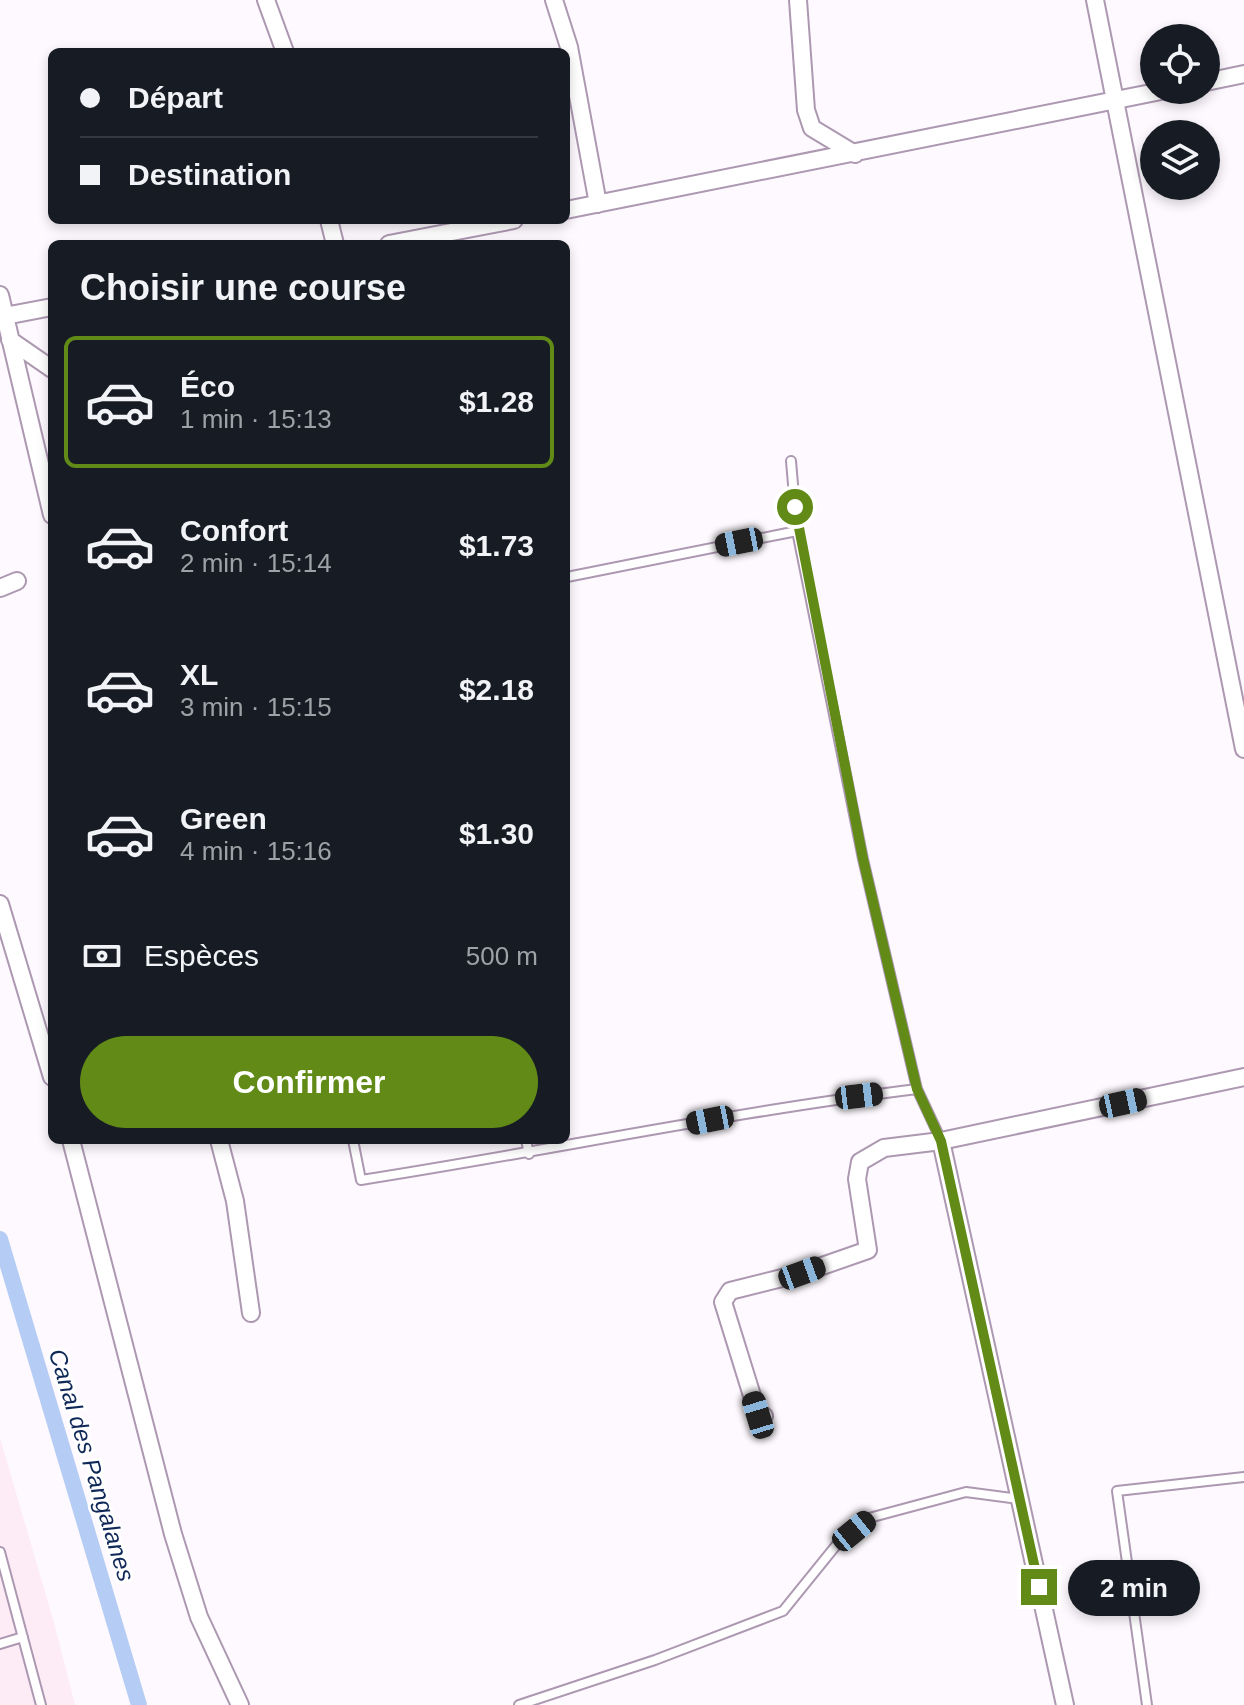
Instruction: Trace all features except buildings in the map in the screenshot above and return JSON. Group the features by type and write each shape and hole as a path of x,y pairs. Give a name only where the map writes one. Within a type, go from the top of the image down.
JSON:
{"street":[{"path":"266,0 284,48"},
{"path":"554,0 569,48"},
{"path":"798,0 806,110 812,128 855,154"},
{"path":"1095,0 1244,749"},
{"path":"570,52 598,204"},
{"path":"1220,79 1244,74"},
{"path":"570,209 1140,96"},
{"path":"410,240 493,224"},
{"path":"0,295 48,498"},
{"path":"3,316 48,308"},
{"path":"10,340 48,366"},
{"path":"0,588 17,581"},
{"path":"0,904 48,1064"},
{"path":"764,1416 758,1415 723,1302 730,1291 802,1273 868,1250 857,1179 860,1162 884,1148 941,1141 1244,1077"},
{"path":"941,1141 1065,1705"},
{"path":"72,1144 173,1534 199,1617 240,1705"},
{"path":"220,1144 235,1201 251,1313"}],"lane":[{"path":"791,461 797,531 863,859 917,1089 941,1141"},
{"path":"570,576 797,531"},
{"path":"354,1144 361,1180 529,1154 801,1103 917,1089"},
{"path":"527,1144 529,1154"},
{"path":"1147,1705 1117,1491 1244,1477"},
{"path":"519,1705 655,1660 783,1611 838,1543 869,1518 966,1492 1019,1499"},
{"path":"0,1552 41,1705"},
{"path":"0,1644 23,1637"}],"shaded area":[{"path":"0,1438 54,1623 75,1705 0,1705"}],"waterway":[{"name":"Canal des Pangalanes","path":"0,1239 139,1705"}],"route":[{"path":"795,507 797,531 863,859 917,1089 941,1141 1039,1587"}]}
